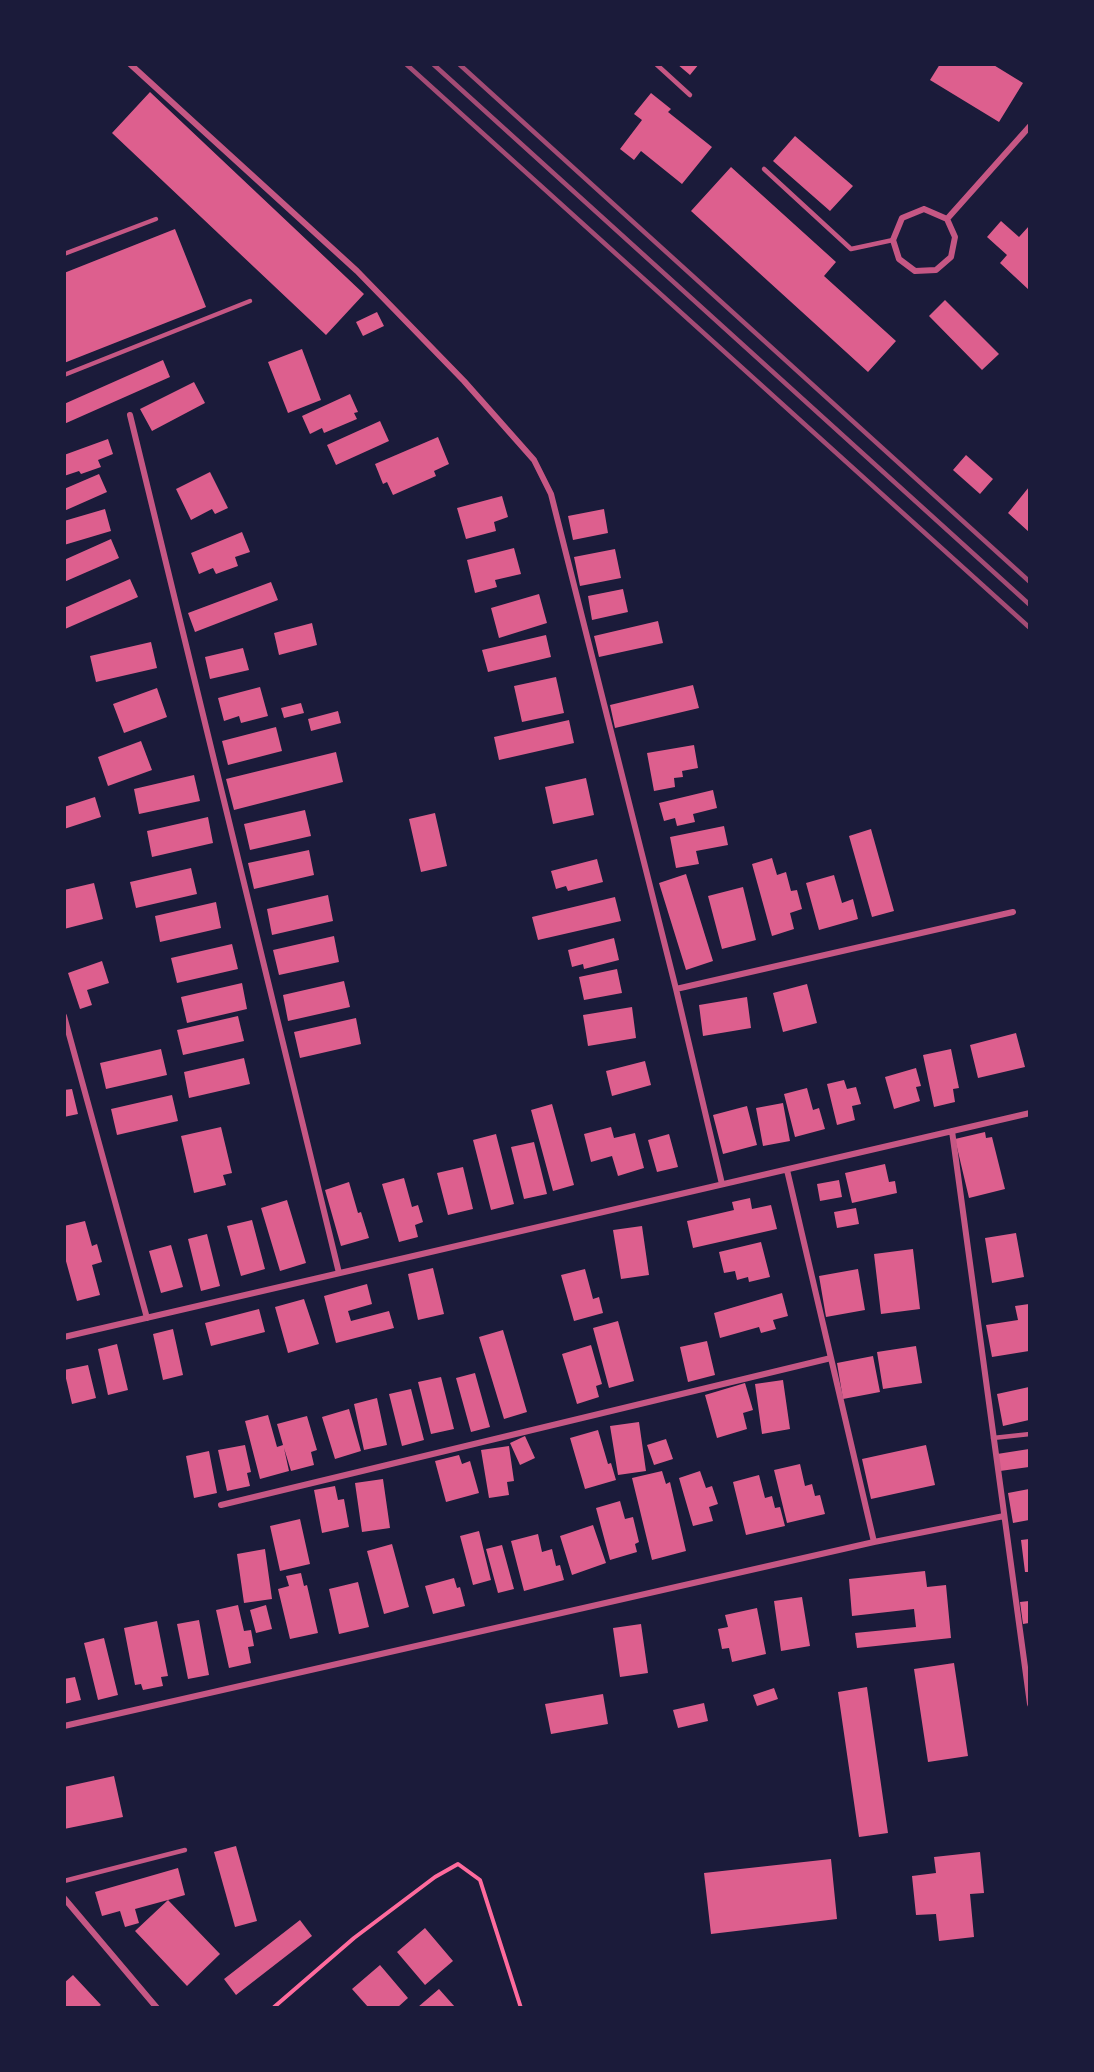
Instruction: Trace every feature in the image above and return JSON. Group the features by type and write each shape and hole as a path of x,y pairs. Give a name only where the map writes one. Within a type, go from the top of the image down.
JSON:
{"street":[{"path":"130,64 357,271 464,381 534,460 551,494 676,989 722,1184"},
{"path":"947,219 1029,126"},
{"path":"924,209 947,219 955,237 951,257 936,270 915,271 899,259 893,240 902,218 924,209"},
{"path":"130,415 339,1273"},
{"path":"676,989 1014,912"},
{"path":"64,1016 147,1318"},
{"path":"64,1337 1029,1113"},
{"path":"952,1131 1029,1704"},
{"path":"787,1170 874,1542"},
{"path":"221,1505 831,1358"},
{"path":"64,1726 874,1542 1004,1516"},
{"path":"64,1898 157,2007"}],"lane":[{"path":"656,64 690,95"},
{"path":"764,169 851,249 893,240"},
{"path":"64,254 156,219"},
{"path":"64,375 250,300"},
{"path":"993,1438 1029,1434"},
{"path":"64,1881 185,1850"}],"path":[{"path":"273,2007 354,1938 435,1877 458,1864 480,1880 521,2007"}],"building":[{"path":"677,64 699,64 690,75"},
{"path":"940,64 992,64 1023,83 999,122 930,80"},
{"path":"150,92 364,294 326,335 112,133"},
{"path":"651,93 671,109 668,112 712,147 682,184 641,151 634,160 620,149 642,120 634,114"},
{"path":"795,136 853,186 830,211 773,161"},
{"path":"731,167 836,262 824,276 896,341 868,372 691,211"},
{"path":"1001,221 1019,237 1029,226 1029,290 1000,263 1007,255 987,237"},
{"path":"175,229 206,307 64,363 64,273"},
{"path":"945,300 999,354 982,370 929,316"},
{"path":"377,312 384,326 363,336 356,322"},
{"path":"302,349 321,400 288,413 268,362"},
{"path":"163,360 170,377 64,424 64,404"},
{"path":"194,382 205,403 152,431 140,409"},
{"path":"350,394 358,412 354,413 357,419 324,433 322,428 310,434 302,416"},
{"path":"380,421 389,441 336,465 327,445"},
{"path":"438,437 449,464 434,471 436,476 393,495 387,482 383,484 375,464"},
{"path":"108,439 113,454 98,460 101,467 81,474 79,471 64,476 64,455"},
{"path":"966,455 993,479 980,494 953,470"},
{"path":"210,472 228,508 215,514 212,509 191,520 176,489"},
{"path":"99,474 107,492 64,511 64,489"},
{"path":"1029,487 1028,511 1029,532 1008,513"},
{"path":"502,496 508,517 494,522 496,531 466,539 457,508"},
{"path":"105,509 111,531 64,545 64,521"},
{"path":"604,509 608,533 573,540 568,516"},
{"path":"242,532 250,552 235,557 238,566 216,574 213,568 199,574 191,553"},
{"path":"111,539 119,558 64,582 64,560"},
{"path":"514,548 521,574 495,580 497,587 475,593 467,560"},
{"path":"615,549 621,578 580,586 574,557"},
{"path":"130,579 138,597 65,629 64,608"},
{"path":"271,582 278,600 195,632 188,613"},
{"path":"623,589 628,612 592,620 588,596"},
{"path":"539,594 547,623 499,638 491,608"},
{"path":"658,621 663,643 599,657 594,636"},
{"path":"312,623 317,645 279,655 274,633"},
{"path":"546,635 551,657 488,672 482,650"},
{"path":"151,642 157,668 96,682 90,656"},
{"path":"243,648 249,670 210,679 205,657"},
{"path":"556,677 564,713 522,722 514,686"},
{"path":"693,685 699,708 615,728 610,705"},
{"path":"260,687 268,716 241,723 239,716 224,721 218,698"},
{"path":"157,688 167,717 124,733 113,704"},
{"path":"301,703 304,713 284,718 281,708"},
{"path":"338,711 341,723 311,731 308,719"},
{"path":"569,720 574,743 499,760 494,737"},
{"path":"276,727 282,751 228,765 222,741"},
{"path":"141,741 152,770 108,786 98,757"},
{"path":"694,745 698,768 682,771 683,777 674,778 675,787 654,791 647,753"},
{"path":"336,752 343,782 234,810 226,779"},
{"path":"194,775 200,801 139,814 134,789"},
{"path":"586,778 594,815 553,824 545,787"},
{"path":"713,790 717,808 693,814 695,822 677,826 675,818 664,821 659,803"},
{"path":"95,797 101,817 64,829 64,807"},
{"path":"305,810 311,836 250,850 244,824"},
{"path":"435,813 447,866 421,872 409,819"},
{"path":"208,817 213,843 152,857 147,831"},
{"path":"724,826 728,845 696,851 699,864 676,868 670,837"},
{"path":"871,829 894,911 872,917 849,836"},
{"path":"309,850 314,875 254,889 248,863"},
{"path":"772,858 777,875 786,872 791,891 797,890 802,909 790,913 794,929 772,936 752,864"},
{"path":"597,859 603,882 568,891 566,886 556,889 551,871"},
{"path":"191,868 197,894 136,908 130,882"},
{"path":"686,874 713,961 686,970 659,883"},
{"path":"834,875 842,903 853,899 858,919 819,930 806,883"},
{"path":"94,883 103,919 64,929 64,890"},
{"path":"743,887 756,940 722,949 708,896"},
{"path":"328,895 333,921 272,935 267,909"},
{"path":"615,897 621,921 538,940 532,917"},
{"path":"216,902 221,928 160,942 155,916"},
{"path":"334,936 339,962 279,975 273,950"},
{"path":"614,938 619,960 584,969 583,964 572,967 568,950"},
{"path":"232,944 238,969 177,983 171,958"},
{"path":"102,961 109,983 87,990 92,1005 80,1009 68,973"},
{"path":"617,969 622,993 584,1000 579,977"},
{"path":"344,981 350,1007 288,1021 283,995"},
{"path":"242,983 247,1009 187,1023 181,997"},
{"path":"807,984 817,1023 783,1032 773,993"},
{"path":"747,997 751,1028 703,1036 699,1005"},
{"path":"632,1007 636,1038 588,1046 583,1015"},
{"path":"238,1016 244,1041 183,1055 177,1030"},
{"path":"356,1018 361,1044 300,1058 294,1032"},
{"path":"1016,1033 1025,1067 978,1078 970,1045"},
{"path":"161,1049 167,1075 106,1089 100,1063"},
{"path":"951,1049 959,1088 953,1089 955,1102 934,1107 923,1055"},
{"path":"244,1058 250,1084 189,1098 184,1072"},
{"path":"645,1061 651,1085 612,1096 606,1071"},
{"path":"916,1068 921,1086 916,1087 920,1101 894,1109 885,1077"},
{"path":"844,1080 847,1089 856,1087 861,1104 852,1106 855,1120 837,1125 827,1084"},
{"path":"807,1088 813,1110 819,1108 825,1129 795,1137 784,1094"},
{"path":"72,1089 78,1114 64,1117 64,1090"},
{"path":"172,1095 178,1121 117,1135 111,1109"},
{"path":"783,1103 790,1141 763,1146 756,1108"},
{"path":"552,1104 574,1185 553,1191 531,1110"},
{"path":"747,1106 757,1145 723,1154 713,1115"},
{"path":"221,1127 232,1173 223,1175 226,1185 194,1193 181,1136"},
{"path":"611,1127 614,1138 635,1133 644,1168 618,1176 612,1156 591,1162 584,1134"},
{"path":"985,1132 986,1138 992,1137 1005,1189 969,1198 955,1139"},
{"path":"496,1134 514,1204 491,1210 473,1140"},
{"path":"669,1134 678,1167 657,1172 648,1140"},
{"path":"534,1142 547,1194 524,1199 511,1147"},
{"path":"885,1164 889,1182 895,1181 897,1193 852,1203 845,1173"},
{"path":"463,1167 473,1209 448,1215 437,1173"},
{"path":"404,1178 412,1207 418,1205 423,1222 415,1225 418,1237 399,1242 382,1184"},
{"path":"839,1180 842,1197 820,1201 817,1184"},
{"path":"349,1182 358,1213 361,1212 369,1238 341,1246 325,1190"},
{"path":"750,1198 752,1209 771,1205 777,1229 693,1248 687,1221 734,1210 732,1202"},
{"path":"287,1200 306,1263 280,1271 261,1208"},
{"path":"856,1208 859,1224 837,1228 834,1212"},
{"path":"252,1220 265,1269 241,1276 227,1226"},
{"path":"85,1221 92,1246 97,1244 102,1262 92,1265 100,1295 77,1301 64,1254 64,1226"},
{"path":"642,1226 649,1275 621,1279 613,1230"},
{"path":"1016,1233 1024,1277 992,1283 985,1238"},
{"path":"207,1234 220,1286 201,1291 188,1239"},
{"path":"761,1242 770,1277 749,1282 748,1277 737,1280 735,1271 724,1273 719,1252"},
{"path":"171,1245 183,1287 161,1293 149,1251"},
{"path":"913,1249 920,1309 881,1314 874,1254"},
{"path":"433,1268 444,1314 418,1320 408,1274"},
{"path":"585,1269 593,1299 599,1297 603,1313 574,1321 561,1275"},
{"path":"858,1269 865,1310 826,1317 819,1276"},
{"path":"367,1284 372,1304 348,1311 351,1321 389,1311 394,1328 336,1343 324,1296"},
{"path":"782,1293 788,1316 773,1320 776,1329 761,1333 759,1327 720,1338 714,1313"},
{"path":"304,1299 319,1344 288,1353 275,1307"},
{"path":"1029,1304 1029,1351 992,1357 986,1325 1018,1320 1015,1306"},
{"path":"259,1309 265,1332 211,1346 205,1323"},
{"path":"618,1321 634,1381 609,1388 593,1328"},
{"path":"173,1329 183,1375 163,1380 153,1334"},
{"path":"503,1330 527,1412 504,1419 479,1337"},
{"path":"707,1341 715,1375 688,1382 680,1347"},
{"path":"117,1344 128,1390 108,1395 98,1349"},
{"path":"591,1345 602,1384 596,1386 599,1397 577,1404 562,1354"},
{"path":"916,1346 922,1383 883,1389 877,1352"},
{"path":"873,1356 880,1392 843,1399 837,1363"},
{"path":"88,1365 96,1398 72,1404 64,1370"},
{"path":"475,1373 490,1427 471,1432 456,1378"},
{"path":"441,1377 454,1429 431,1434 418,1382"},
{"path":"783,1380 790,1429 762,1434 755,1384"},
{"path":"745,1383 753,1410 743,1413 747,1429 717,1438 705,1395"},
{"path":"1029,1387 1029,1420 1003,1426 997,1394"},
{"path":"411,1389 424,1440 402,1446 389,1394"},
{"path":"377,1398 387,1445 364,1450 354,1404"},
{"path":"349,1409 361,1451 335,1459 322,1417"},
{"path":"268,1415 277,1447 283,1445 277,1424 307,1416 317,1450 311,1452 314,1465 291,1471 284,1448 289,1471 260,1479 245,1421"},
{"path":"639,1422 646,1471 618,1475 610,1426"},
{"path":"598,1430 608,1464 611,1463 616,1480 585,1489 570,1438"},
{"path":"525,1436 535,1458 520,1465 510,1443"},
{"path":"666,1439 673,1459 654,1465 647,1445"},
{"path":"245,1445 251,1472 247,1473 250,1486 227,1491 218,1450"},
{"path":"926,1445 935,1485 871,1499 862,1459"},
{"path":"509,1446 514,1481 507,1482 509,1495 489,1498 481,1450"},
{"path":"1029,1449 1029,1467 1000,1471 997,1454"},
{"path":"209,1451 217,1493 194,1498 186,1456"},
{"path":"459,1455 462,1464 470,1461 479,1493 446,1502 435,1461"},
{"path":"800,1464 805,1486 812,1484 815,1496 820,1495 825,1514 787,1523 774,1470"},
{"path":"662,1471 666,1484 670,1482 686,1551 652,1560 632,1478"},
{"path":"700,1471 706,1488 712,1486 718,1504 709,1507 713,1521 693,1526 679,1478"},
{"path":"759,1475 765,1498 772,1496 775,1508 780,1507 785,1526 746,1535 733,1482"},
{"path":"383,1479 390,1528 362,1532 355,1483"},
{"path":"335,1486 338,1500 344,1499 349,1527 322,1533 314,1490"},
{"path":"1029,1489 1029,1520 1013,1523 1008,1493"},
{"path":"620,1501 625,1519 633,1517 639,1542 635,1544 637,1552 610,1560 596,1508"},
{"path":"300,1519 310,1564 280,1571 270,1526"},
{"path":"593,1525 606,1563 572,1575 560,1536"},
{"path":"479,1531 491,1580 473,1585 460,1536"},
{"path":"538,1534 542,1552 552,1549 556,1566 560,1565 564,1580 524,1591 511,1541"},
{"path":"1029,1539 1029,1572 1025,1572 1021,1540"},
{"path":"392,1544 409,1607 384,1614 367,1551"},
{"path":"502,1545 514,1589 498,1593 486,1549"},
{"path":"265,1549 272,1599 244,1603 237,1554"},
{"path":"925,1571 927,1587 946,1585 951,1638 857,1648 855,1633 916,1627 914,1609 852,1616 849,1579"},
{"path":"301,1573 304,1586 307,1585 318,1633 290,1639 278,1589 289,1586 286,1576"},
{"path":"454,1578 457,1588 460,1587 465,1606 433,1614 425,1586"},
{"path":"358,1582 369,1627 339,1634 329,1589"},
{"path":"802,1597 810,1646 781,1651 774,1601"},
{"path":"1029,1601 1029,1623 1023,1624 1020,1602"},
{"path":"238,1605 244,1631 251,1630 254,1646 248,1647 251,1663 229,1668 216,1610"},
{"path":"266,1605 272,1629 256,1633 250,1610"},
{"path":"757,1608 766,1654 732,1662 729,1648 722,1649 718,1629 728,1627 725,1615"},
{"path":"199,1620 209,1675 188,1679 177,1624"},
{"path":"157,1621 168,1676 161,1677 163,1686 143,1690 141,1684 135,1685 124,1628"},
{"path":"641,1624 648,1673 620,1677 613,1628"},
{"path":"104,1638 118,1695 98,1700 84,1643"},
{"path":"954,1663 968,1756 928,1762 914,1669"},
{"path":"75,1677 81,1700 64,1704 64,1679"},
{"path":"867,1687 888,1833 859,1837 838,1692"},
{"path":"774,1688 778,1699 757,1706 753,1695"},
{"path":"603,1694 608,1724 551,1734 545,1704"},
{"path":"704,1703 708,1721 678,1728 673,1710"},
{"path":"114,1776 123,1817 64,1829 64,1787"},
{"path":"236,1846 257,1921 235,1927 214,1852"},
{"path":"980,1852 984,1893 970,1894 974,1937 939,1941 936,1914 916,1915 912,1876 936,1873 934,1857"},
{"path":"831,1859 837,1919 711,1934 704,1873"},
{"path":"178,1868 185,1895 135,1909 139,1923 125,1927 120,1911 102,1916 95,1892"},
{"path":"168,1900 220,1954 187,1986 135,1931"},
{"path":"300,1920 312,1936 236,1995 224,1979"},
{"path":"425,1928 453,1961 425,1985 397,1952"},
{"path":"380,1965 408,1998 398,2007 368,2007 352,1989"},
{"path":"73,1975 101,2005 98,2007 64,2007 64,1983"},
{"path":"439,1989 455,2007 418,2007"}],"railway":[{"path":"406,64 1030,628"},
{"path":"433,64 1030,605"},
{"path":"459,64 1030,582"}]}
